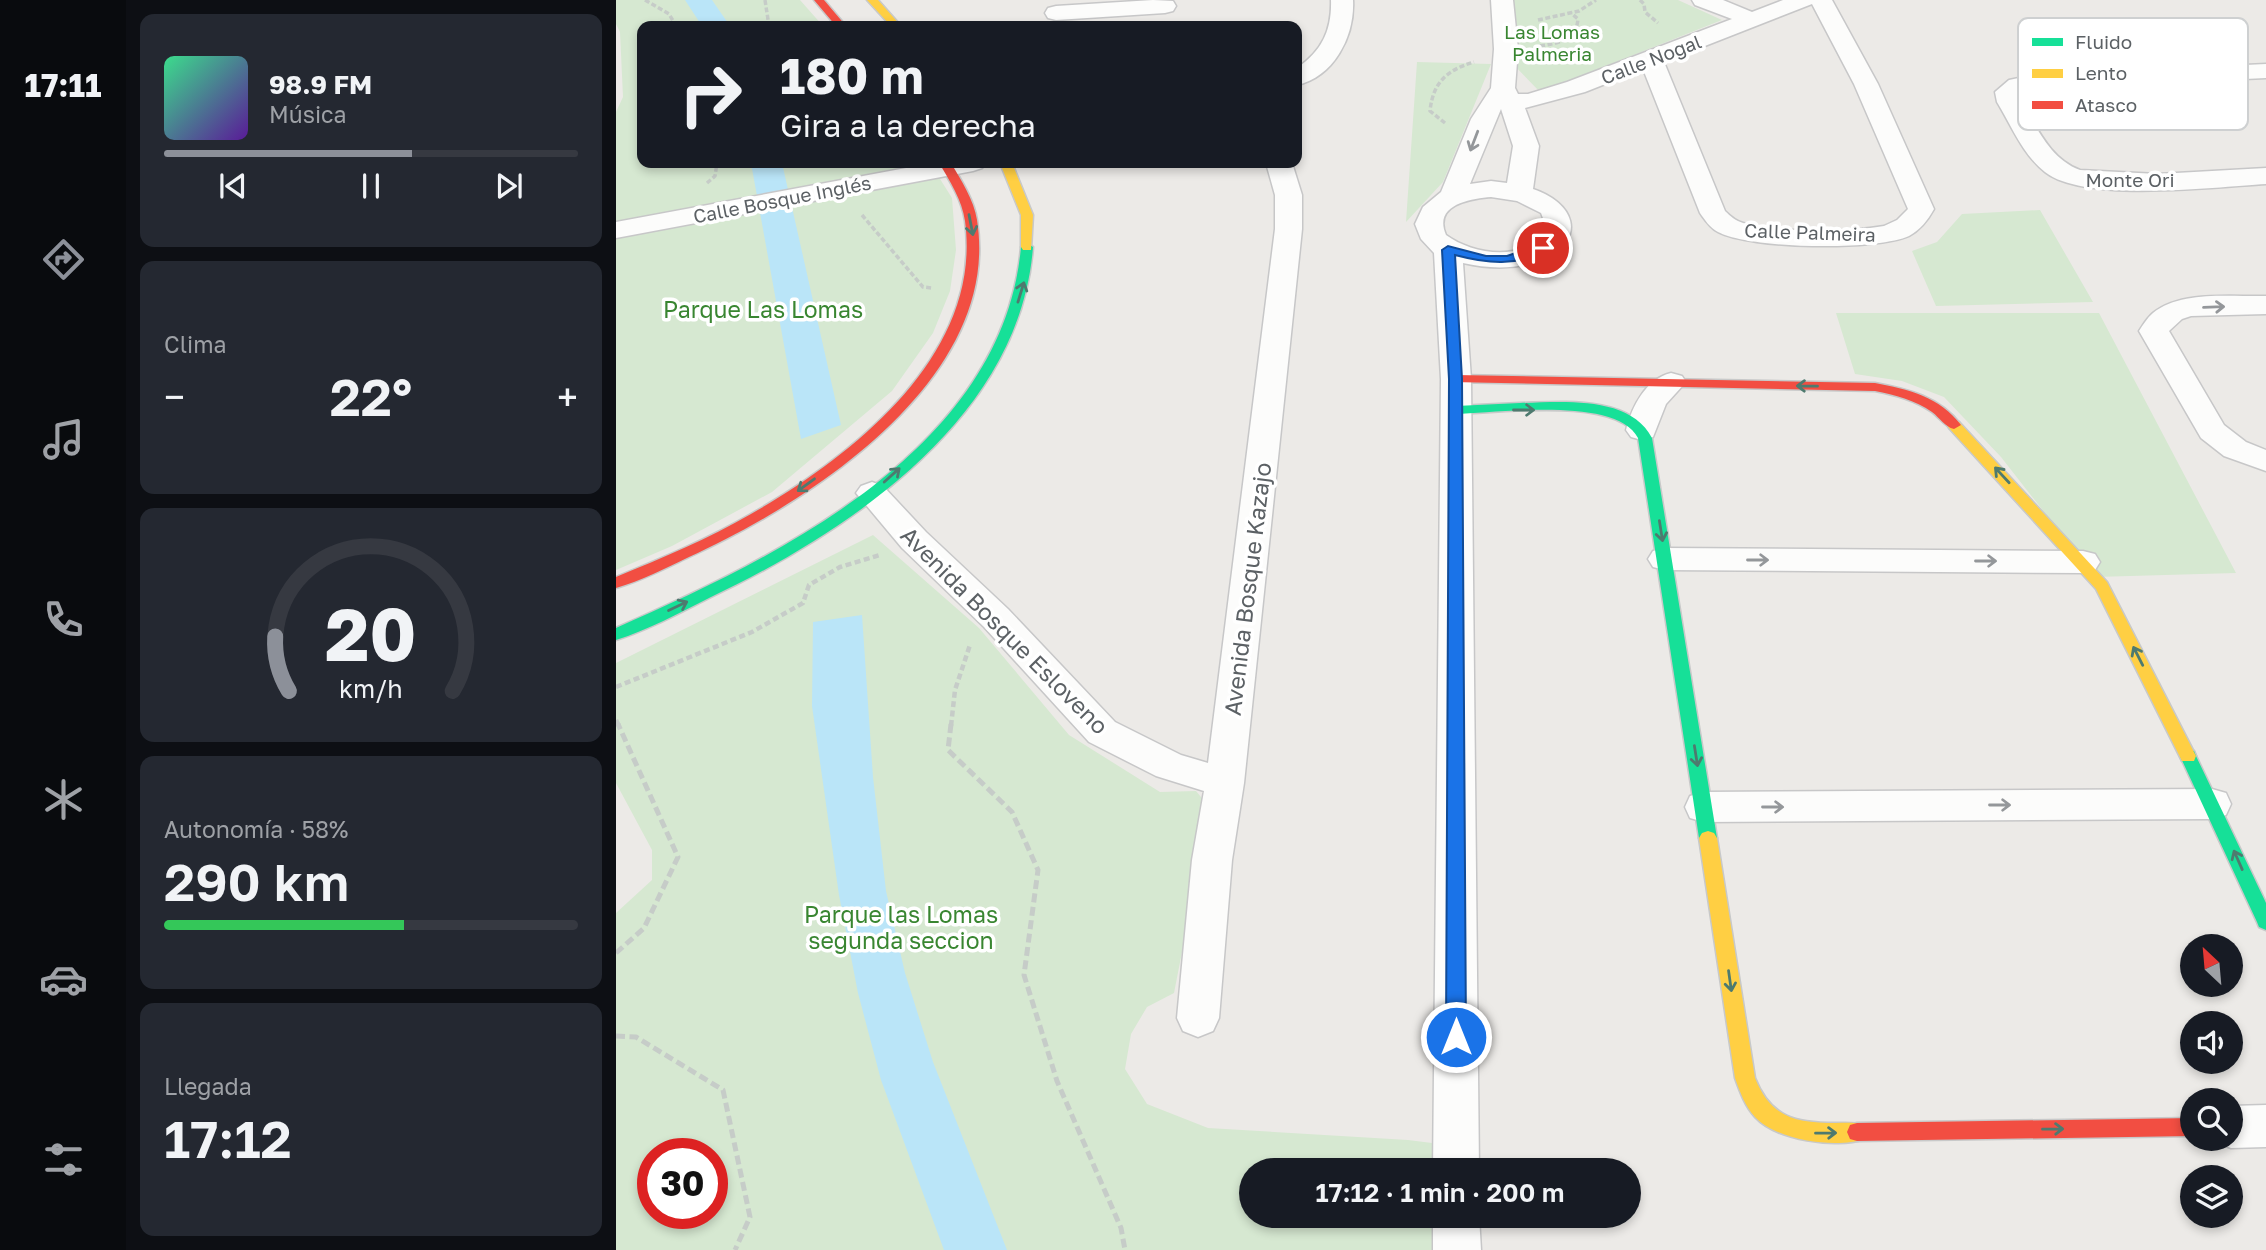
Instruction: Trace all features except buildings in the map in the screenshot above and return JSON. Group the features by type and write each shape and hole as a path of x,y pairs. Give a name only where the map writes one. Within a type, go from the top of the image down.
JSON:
{"street":[{"path":"819,0 837,21"},
{"path":"872,0 891,21"},
{"path":"1302,75 1312,70 1340,35 1342,0"},
{"path":"1452,197 1483,119 1502,97 1506,49 1502,0"},
{"path":"1703,0 1751,19"},
{"name":"Calle Nogal","path":"1502,97 1543,98 1803,0"},
{"name":"Calle Palmeira","path":"1651,59 1713,213 1723,225 1746,233 1866,237 1888,234 1914,221 1921,209 1866,84 1821,0"},
{"path":"1056,13 1167,11"},
{"name":"Monte Ori","path":"2248,72 2266,71"},
{"name":"Monte Ori","path":"2018,85 2007,92 2018,115"},
{"path":"1502,97 1519,120 1527,146 1519,192"},
{"name":"Monte Ori","path":"2027,130 2045,159 2058,171 2076,179 2111,182 2266,176"},
{"name":"Calle Bosque Inglés","path":"616,230 840,189 937,168"},
{"path":"616,583 707,544 776,506 876,434 911,399 941,355 970,290 975,254 972,220 957,168"},
{"path":"616,634 776,558 872,493 943,427 980,384 1008,332 1024,283 1029,231 1021,199 1008,168"},
{"name":"Avenida Bosque Kazajo","path":"1198,1018 1212,860 1225,783 1290,208 1288,180 1282,168"},
{"path":"1477,190 1519,192 1549,206 1557,217 1559,228 1554,239 1527,256 1507,259 1476,258 1448,250 1435,240 1429,229 1430,217 1438,206 1452,197 1477,190"},
{"path":"1448,250 1456,394 1456,1158"},
{"path":"2266,305 2189,307 2163,316 2154,331 2213,432 2235,449 2266,461"},
{"path":"1456,394 1671,382 1875,387 1905,391 1938,407 2084,562 2102,586 2212,804 2266,922"},
{"path":"1642,430 1653,396 1671,382"},
{"path":"1456,394 1604,410 1628,417 1642,430 1648,446 1745,1079 1748,1096 1762,1114 1783,1127 1808,1133 2180,1127"},
{"name":"Avenida Bosque Esloveno","path":"872,493 914,540 996,618 1102,732 1169,766 1225,783"},
{"path":"1665,559 2084,562"},
{"path":"1704,807 2212,804"},
{"path":"2243,1127 2266,1126"},
{"path":"1456,1228 1457,1250"}],"path":[{"path":"645,0 669,14 673,21"},
{"path":"765,0 768,21"},
{"path":"1538,20 1571,13 1596,0"},
{"path":"1640,0 1644,4 1645,12 1658,23"},
{"path":"1540,46 1565,42 1577,30 1578,19 1571,13"},
{"path":"840,189 923,287 970,290"},
{"path":"616,687 752,632 803,603 809,585 840,567 883,555"},
{"path":"971,640 955,690 948,750 1012,812 1038,870 1024,975 1057,1081 1121,1228 1125,1250"},
{"path":"616,720 678,857 644,929 616,953"},
{"path":"616,1036 636,1037 723,1090 750,1217 735,1250"}],"green space":[{"name":"Parque Las Lomas","path":"616,0 800,0 819,21 637,21 637,168 933,168 952,198 956,250 950,291 933,333 892,391 772,492 672,546 616,570 616,112 623,97 620,32 616,24"},
{"name":"Las Lomas Palmeria","path":"1507,0 1678,0 1722,20 1540,92 1511,62"},
{"name":"Las Lomas Palmeria","path":"1417,62 1491,64 1443,182 1406,222"},
{"path":"2040,210 2093,302 1936,306 1912,251 1937,242 1962,214"},
{"path":"1836,313 2099,313 2236,573 2095,577 2001,457 1944,397 1902,381 1855,374"},
{"name":"Parque las Lomas segunda seccion","path":"873,535 979,628 1069,735 1160,792 1196,791 1210,808 1174,993 1147,1007 1131,1034 1125,1069 1147,1104 1208,1128 1408,1140 1456,1146 1456,1158 1239,1158 1239,1228 1456,1228 1457,1250 616,1250 616,913 652,880 652,850 616,783 616,663"}],"water":[{"path":"685,0 712,0 727,21 699,21"},
{"path":"752,168 783,168 841,425 801,439"},
{"path":"862,615 873,777 886,891 905,973 933,1062 1007,1250 944,1250 881,1080 858,993 839,895 812,706 813,622"}],"traffic: fast":[{"path":"616,634 776,558 875,493 919,455 958,411 996,353 1021,294 1027,247"},
{"path":"1456,410 1546,407 1595,409 1630,420 1641,431 1648,446 1708,838"},
{"path":"2188,756 2266,922"}],"traffic: slow":[{"path":"872,0 891,21"},
{"path":"1008,168 1027,215 1027,247"},
{"path":"1954,425 2102,586 2188,756"},
{"path":"1708,838 1745,1078 1753,1097 1763,1111 1775,1121 1789,1127 1804,1131 1857,1132"}],"traffic: jam":[{"path":"819,0 837,21"},
{"path":"616,583 716,539 810,484 883,424 916,388 944,350 964,309 973,265 969,213 961,191 948,168"},
{"path":"1456,379 1875,387 1919,398 1937,409 1954,425"},
{"path":"1857,1132 2180,1127"}],"route":[{"path":"1456,1037 1456,379 1448,250 1486,260 1527,256 1543,248"}]}
